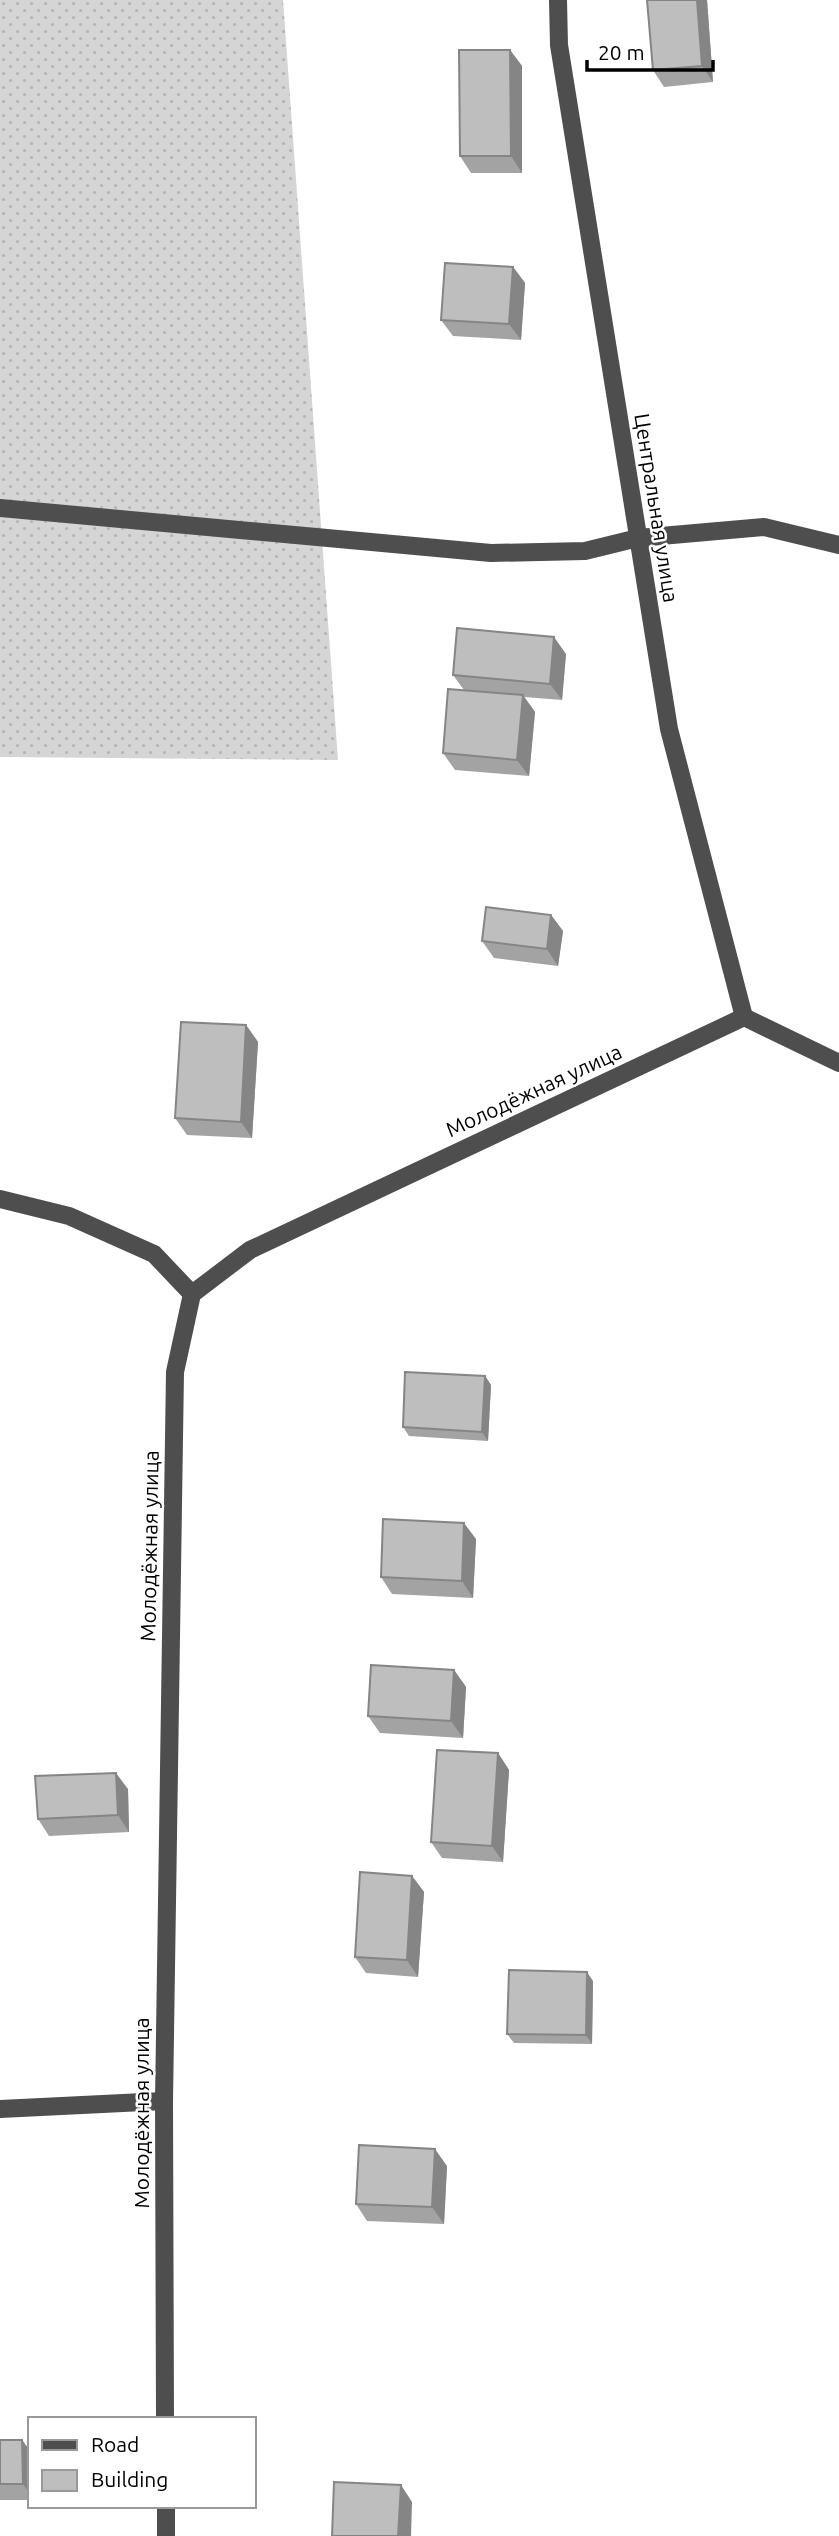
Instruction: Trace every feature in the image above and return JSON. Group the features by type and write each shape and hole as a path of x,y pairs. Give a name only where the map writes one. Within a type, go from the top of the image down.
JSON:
{"street":[{"name":"Центральная улица","path":"558,0 559,45 669,729 744,1017"},
{"path":"0,508 491,553 585,551 638,538 764,527 839,545"},
{"path":"744,1017 839,1063"},
{"name":"Молодёжная улица","path":"165,2417 164,2101 175,1372 192,1294 250,1250 744,1017"},
{"path":"0,1199 69,1216 154,1254 192,1294"},
{"path":"0,2109 164,2101"},
{"path":"166,2508 166,2536"}],"shaded area":[{"path":"0,0 283,0 338,760 0,757"}],"building":[{"path":"647,0 697,0 702,66 653,70"},
{"path":"459,50 510,50 511,156 460,156"},
{"path":"445,263 513,267 509,324 441,320"},
{"path":"457,628 554,637 550,684 453,675"},
{"path":"448,689 523,695 517,760 443,753"},
{"path":"486,907 551,915 547,949 482,941"},
{"path":"181,1022 246,1025 241,1122 175,1118"},
{"path":"405,1372 485,1376 482,1432 403,1427"},
{"path":"383,1519 464,1523 462,1581 381,1577"},
{"path":"371,1665 454,1670 451,1721 368,1716"},
{"path":"437,1750 498,1753 492,1846 431,1842"},
{"path":"116,1773 118,1815 38,1819 35,1776"},
{"path":"360,1872 412,1876 407,1960 355,1957"},
{"path":"509,1970 587,1972 586,2035 507,2034"},
{"path":"359,2145 435,2149 432,2207 356,2204"},
{"path":"0,2440 22,2440 23,2484 0,2484"},
{"path":"334,2482 401,2485 398,2536 332,2536"}]}
